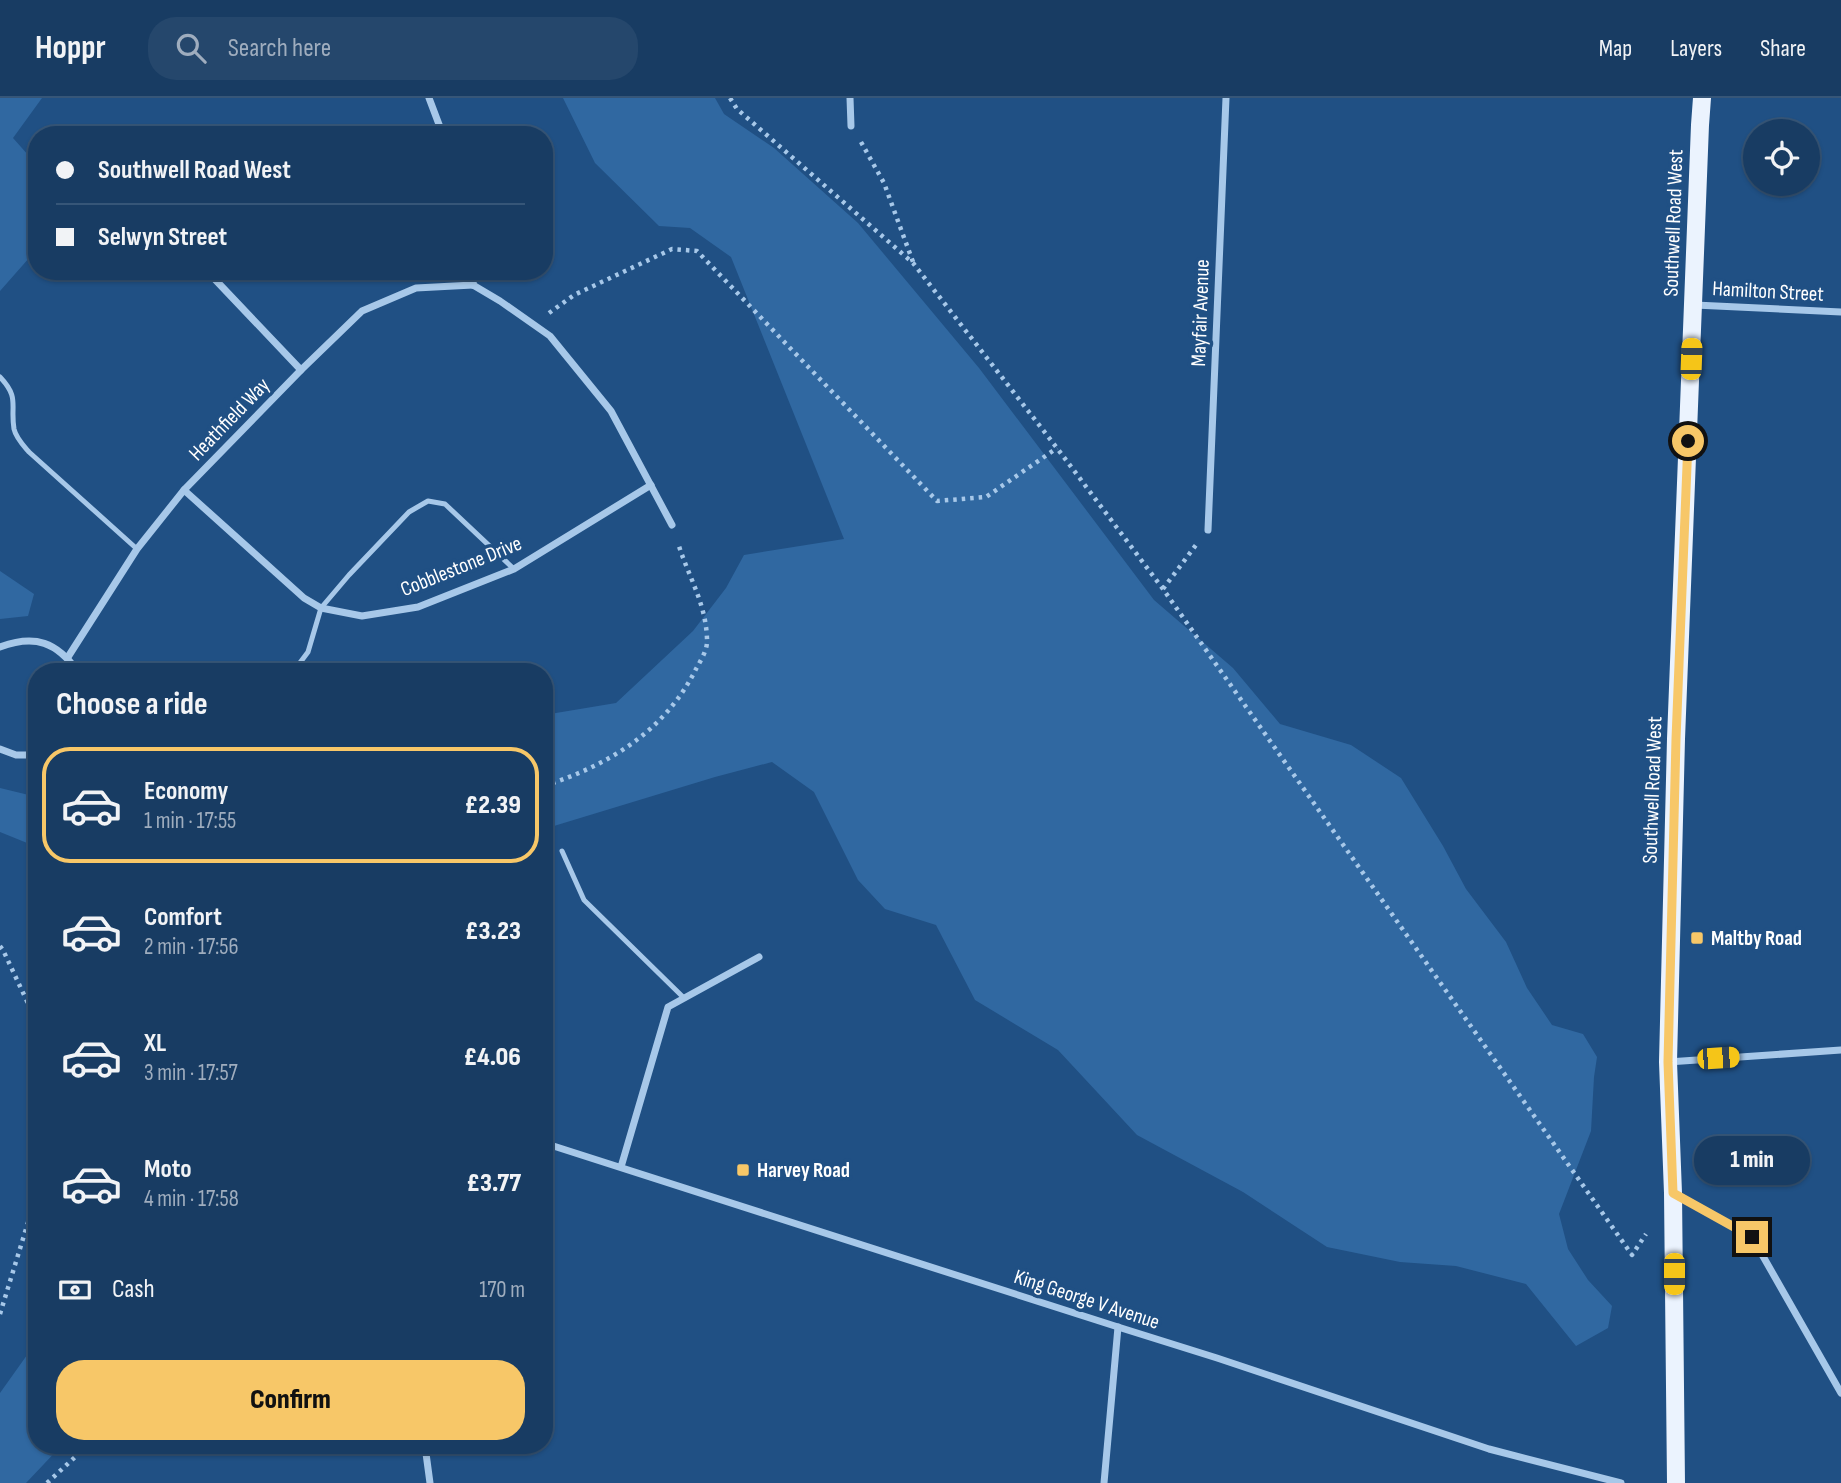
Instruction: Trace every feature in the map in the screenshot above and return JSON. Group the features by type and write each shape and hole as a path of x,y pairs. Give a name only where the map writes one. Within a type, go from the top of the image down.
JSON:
{"main road":[{"name":"Southwell Road West","path":"1676,1483 1673,1193 1668,1062 1676,739 1703,98"}],"street":[{"path":"429,98 440,126"},
{"path":"850,98 851,126"},
{"name":"Mayfair Avenue","path":"1208,530 1226,98"},
{"path":"216,280 301,370"},
{"path":"473,280 472,285 500,300 550,336 611,411 672,525"},
{"name":"Heathfield Way","path":"68,657 137,549 184,490 362,311 415,288 472,285"},
{"name":"Hamilton Street","path":"1693,305 1841,312"},
{"name":"Cobblestone Drive","path":"184,490 304,598 321,608 362,616 418,607 514,569 651,485"},
{"path":"0,648 18,641 36,641 53,647 72,663"},
{"path":"0,749 16,755 28,755"},
{"path":"621,1167 668,1007 760,957"},
{"path":"1668,1062 1841,1050"},
{"name":"King George V Avenue","path":"553,1146 1118,1328 1217,1357 1489,1449 1621,1483"},
{"path":"1673,1193 1752,1237 1841,1392"},
{"path":"1104,1483 1118,1328"},
{"path":"426,1454 430,1483"}],"lane":[{"path":"0,377 10,387 15,405 15,431 19,440 137,549"},
{"path":"300,663 308,652 321,608 409,512 428,501 445,504 514,569"},
{"path":"562,851 584,900 684,998"}],"path":[{"path":"730,98 737,109 913,263 1058,448 1163,589 1632,1255"},
{"path":"851,126 884,183 913,263"},
{"path":"534,324 574,295 672,249 697,251 937,501 986,496 1058,448"},
{"path":"553,782 598,765 645,733 670,711 702,657 708,642 702,602 672,525"},
{"path":"1163,589 1208,530"},
{"path":"0,946 28,1003"},
{"path":"0,1314 28,1222"},
{"path":"47,1483 79,1454"}],"shaded area":[{"path":"0,98 42,98 13,138 28,155 28,259 0,291"},
{"path":"563,98 715,98 724,114 774,148 858,223 979,368 1154,600 1233,668 1280,724 1351,745 1401,778 1466,889 1506,942 1527,988 1552,1025 1583,1034 1597,1057 1591,1131 1559,1214 1568,1249 1588,1280 1612,1306 1608,1328 1576,1346 1526,1284 1456,1266 1400,1262 1327,1247 1243,1192 1137,1135 1058,1050 975,1000 936,925 885,909 858,880 814,792 772,762 553,826 553,714 616,703 693,631 726,588 744,555 844,539 731,257 690,228 659,226 595,163"},
{"path":"0,571 34,594 28,616 0,619"},
{"path":"0,788 28,795 28,843 0,832"},
{"path":"28,1354 28,1454 53,1454 26,1483 0,1483 0,1393"}],"place":[{"name":"Maltby Road","path":"1697,938"},
{"name":"Harvey Road","path":"743,1170"}],"route":[{"path":"1688,441 1676,739 1668,1062 1673,1193 1752,1237"}]}
